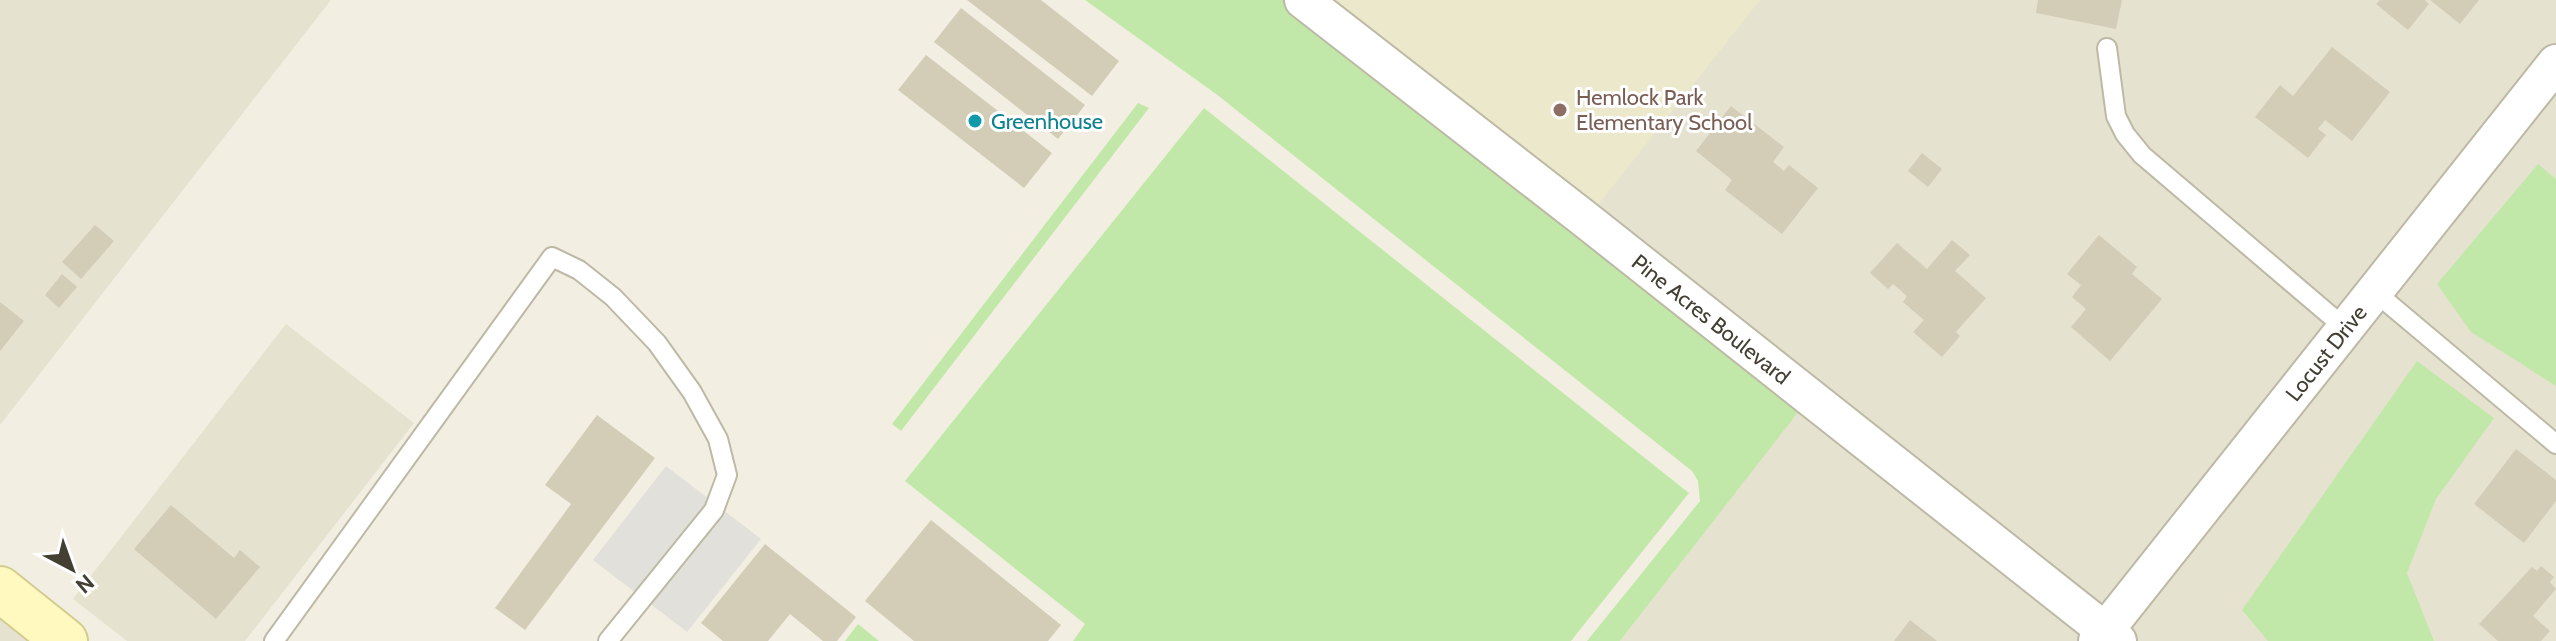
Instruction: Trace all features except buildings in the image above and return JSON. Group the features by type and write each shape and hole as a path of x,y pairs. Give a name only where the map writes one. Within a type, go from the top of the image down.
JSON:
{"street":[{"name":"Pine Acres Boulevard","path":"1303,0 1586,220 2106,638"},
{"name":"Locust Drive","path":"2106,638 2345,328 2556,63"},
{"path":"0,589 65,641"}],"lane":[{"path":"2107,48 2116,116 2125,134 2142,155 2345,328"},
{"path":"274,641 552,257 579,270 613,297 657,343 692,392 718,439 727,475 714,510 608,641"},
{"path":"2375,292 2556,444"}],"shaded area":[{"path":"0,0 331,0 0,425"},
{"path":"1307,0 2556,0 2556,641 1620,641 1809,397"},
{"name":"Hemlock Park Elementary School","path":"1307,0 1760,0 1586,220"},
{"path":"286,324 414,423 245,641 127,641 73,599"},
{"path":"666,466 761,539 687,632 593,560"},
{"path":"0,590 65,641 0,641"}],"green space":[{"path":"1085,0 1307,0 1810,397 1620,641 1587,641 1700,501 1698,481 1692,471 1216,94"},
{"path":"1138,103 1149,108 901,431 892,424"},
{"path":"1204,108 1689,493 1571,641 1073,641 1085,624 905,481"},
{"path":"2538,164 2556,179 2556,386 2471,332 2437,284"},
{"path":"2417,361 2494,418 2436,499 2407,573 2434,641 2268,641 2242,610"},
{"path":"858,624 879,641 845,641"}],"place":[{"name":"Hemlock Park Elementary School","path":"1560,110"},
{"name":"Greenhouse","path":"975,121"}]}
